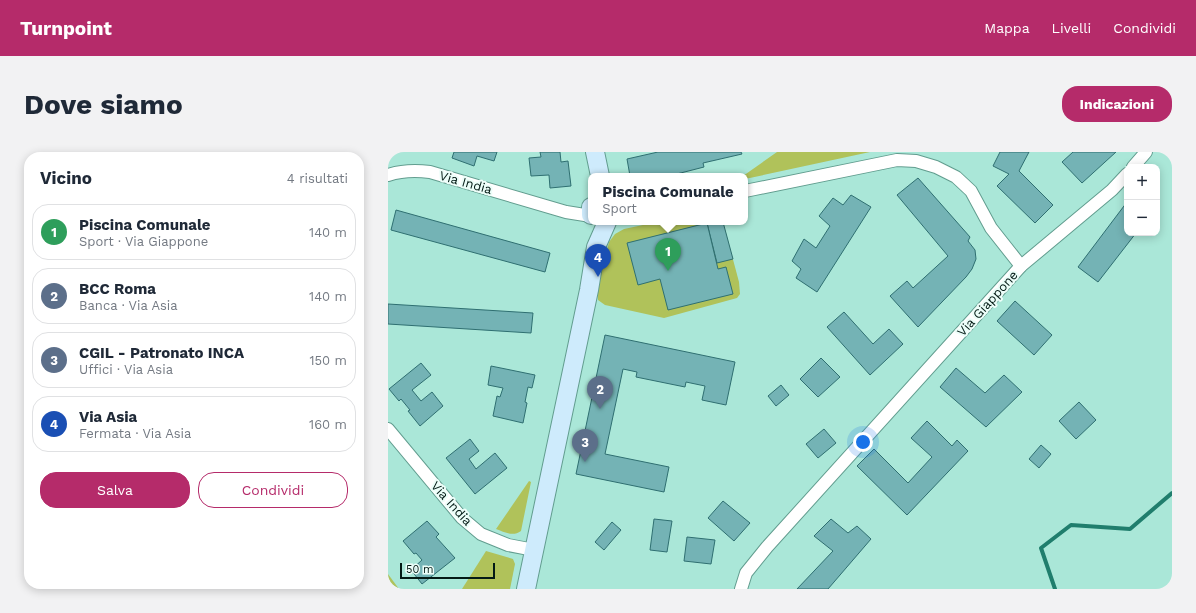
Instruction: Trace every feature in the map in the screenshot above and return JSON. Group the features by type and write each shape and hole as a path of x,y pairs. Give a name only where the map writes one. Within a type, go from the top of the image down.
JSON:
{"street":[{"path":"595,152 599,173"},
{"path":"1136,164 1146,152"},
{"name":"Via Giappone","path":"741,589 746,573 768,547 1021,266 991,228 971,191 956,177 936,167 916,161 897,160 748,190"},
{"name":"Via India","path":"388,175 412,170 430,172 566,212 588,216"},
{"path":"1021,266 1112,190 1124,177"},
{"name":"Via India","path":"566,212 588,208"},
{"path":"593,225 596,247"},
{"path":"526,589 589,290 596,247 606,225"},
{"name":"Via India","path":"388,429 462,518 481,534 508,545 534,550"}],"green space":[{"path":"777,152 870,152 748,178 747,173"},
{"path":"643,225 724,225 739,282 740,294 737,298 664,318 605,305 598,300 597,290 609,242 615,234 624,229"},
{"path":"529,481 531,482 521,531 512,534 496,529"},
{"path":"486,551 513,559 515,564 510,589 462,589"},
{"path":"388,574 399,589 388,589"}],"building":[{"path":"454,152 497,152 494,161 477,156 474,166 452,158"},
{"path":"540,152 560,152 561,162 568,161 571,186 550,188 549,175 531,176 529,158 541,157"},
{"path":"658,152 741,152 742,154 703,163 704,167 681,173 629,173 627,159"},
{"path":"1000,152 1029,152 1019,171 1053,205 1035,223 997,186 1009,174 993,166"},
{"path":"1073,152 1116,152 1082,183 1062,162"},
{"path":"918,178 970,237 968,241 975,250 976,259 972,269 966,277 918,327 890,296 907,281 913,288 948,256 897,195"},
{"path":"851,195 871,207 817,292 796,278 801,269 792,261 804,239 816,248 830,226 819,216 833,198 843,205"},
{"path":"1124,206 1124,236 1134,236 1098,282 1078,267"},
{"path":"396,210 550,253 545,272 391,230"},
{"path":"699,225 707,225 718,269 726,267 733,294 668,310 660,279 638,285 627,243"},
{"path":"708,225 724,225 733,259 717,263"},
{"path":"1015,301 1052,335 1034,355 997,321"},
{"path":"388,304 533,313 531,333 388,324"},
{"path":"844,312 873,344 889,329 903,344 870,375 827,327"},
{"path":"605,335 735,362 726,405 702,400 705,386 686,382 685,387 636,377 637,372 623,369 605,454 669,467 664,492 576,474"},
{"path":"821,358 840,377 818,397 800,379"},
{"path":"421,363 431,375 412,390 421,401 432,392 443,406 420,426 401,399 399,401 389,389"},
{"path":"491,366 535,375 532,388 528,387 525,402 527,403 523,423 493,416 497,396 500,397 503,388 488,385"},
{"path":"956,368 985,393 1004,375 1022,392 986,427 940,387"},
{"path":"781,385 789,395 776,406 768,396"},
{"path":"1079,402 1096,420 1076,439 1059,421"},
{"path":"927,421 952,446 957,440 968,451 907,515 857,466 874,449 908,483 932,457 911,438"},
{"path":"824,429 836,443 818,458 806,444"},
{"path":"470,439 479,451 469,459 476,469 495,453 507,468 475,494 446,458"},
{"path":"1041,445 1051,454 1039,468 1029,459"},
{"path":"723,501 750,523 734,541 708,518"},
{"path":"654,519 672,521 667,552 650,550"},
{"path":"831,519 848,533 857,526 871,539 828,589 797,589 833,551 814,536"},
{"path":"427,521 439,534 436,537 455,558 422,584 411,570 422,560 416,553 414,554 403,541"},
{"path":"612,522 621,530 604,550 595,542"},
{"path":"687,537 715,540 711,564 684,561"}],"waterway":[{"path":"1055,589 1041,548 1071,525 1130,529 1172,493"}],"place":[{"name":"Piscina Comunale","path":"668,271"},
{"name":"Via Asia","path":"598,277"},
{"name":"BCC Roma","path":"600,409"},
{"name":"CGIL - Patronato INCA","path":"585,462"}]}
